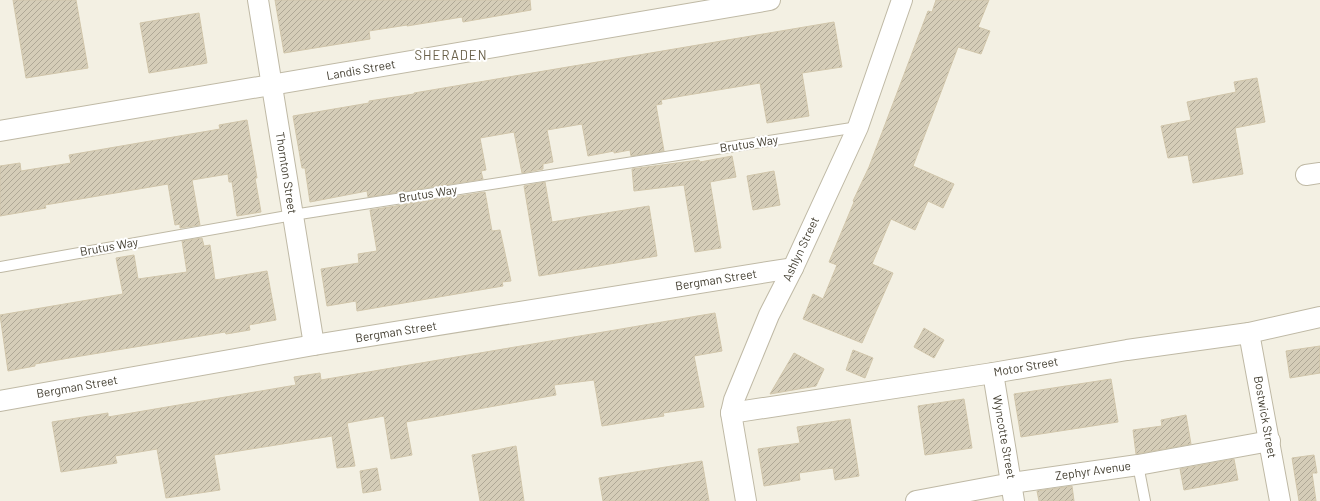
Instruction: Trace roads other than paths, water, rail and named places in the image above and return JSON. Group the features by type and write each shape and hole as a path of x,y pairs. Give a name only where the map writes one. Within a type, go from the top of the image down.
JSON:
{"street":[{"name":"Thornton Street","path":"258,0 314,345"},
{"name":"Landis Street","path":"0,132 770,0"},
{"name":"Ashlyn Street","path":"746,501 731,413 734,400 769,315 793,268 858,127 902,0"},
{"name":"Bergman Street","path":"0,401 314,345 793,268"},
{"name":"Motor Street","path":"731,413 993,373 1127,350 1249,334 1320,317"},
{"name":"Bostwick Street","path":"1249,334 1280,501"},
{"name":"Wyncotte Street","path":"993,373 1013,492"},
{"name":"Zephyr Avenue","path":"916,501 1013,492 1138,465 1270,441"}],"lane":[{"name":"Brutus Way","path":"0,267 293,215 858,127"},
{"path":"1138,465 1145,501"}],"district":[{"name":"SHERADEN","path":"451,55"}]}
